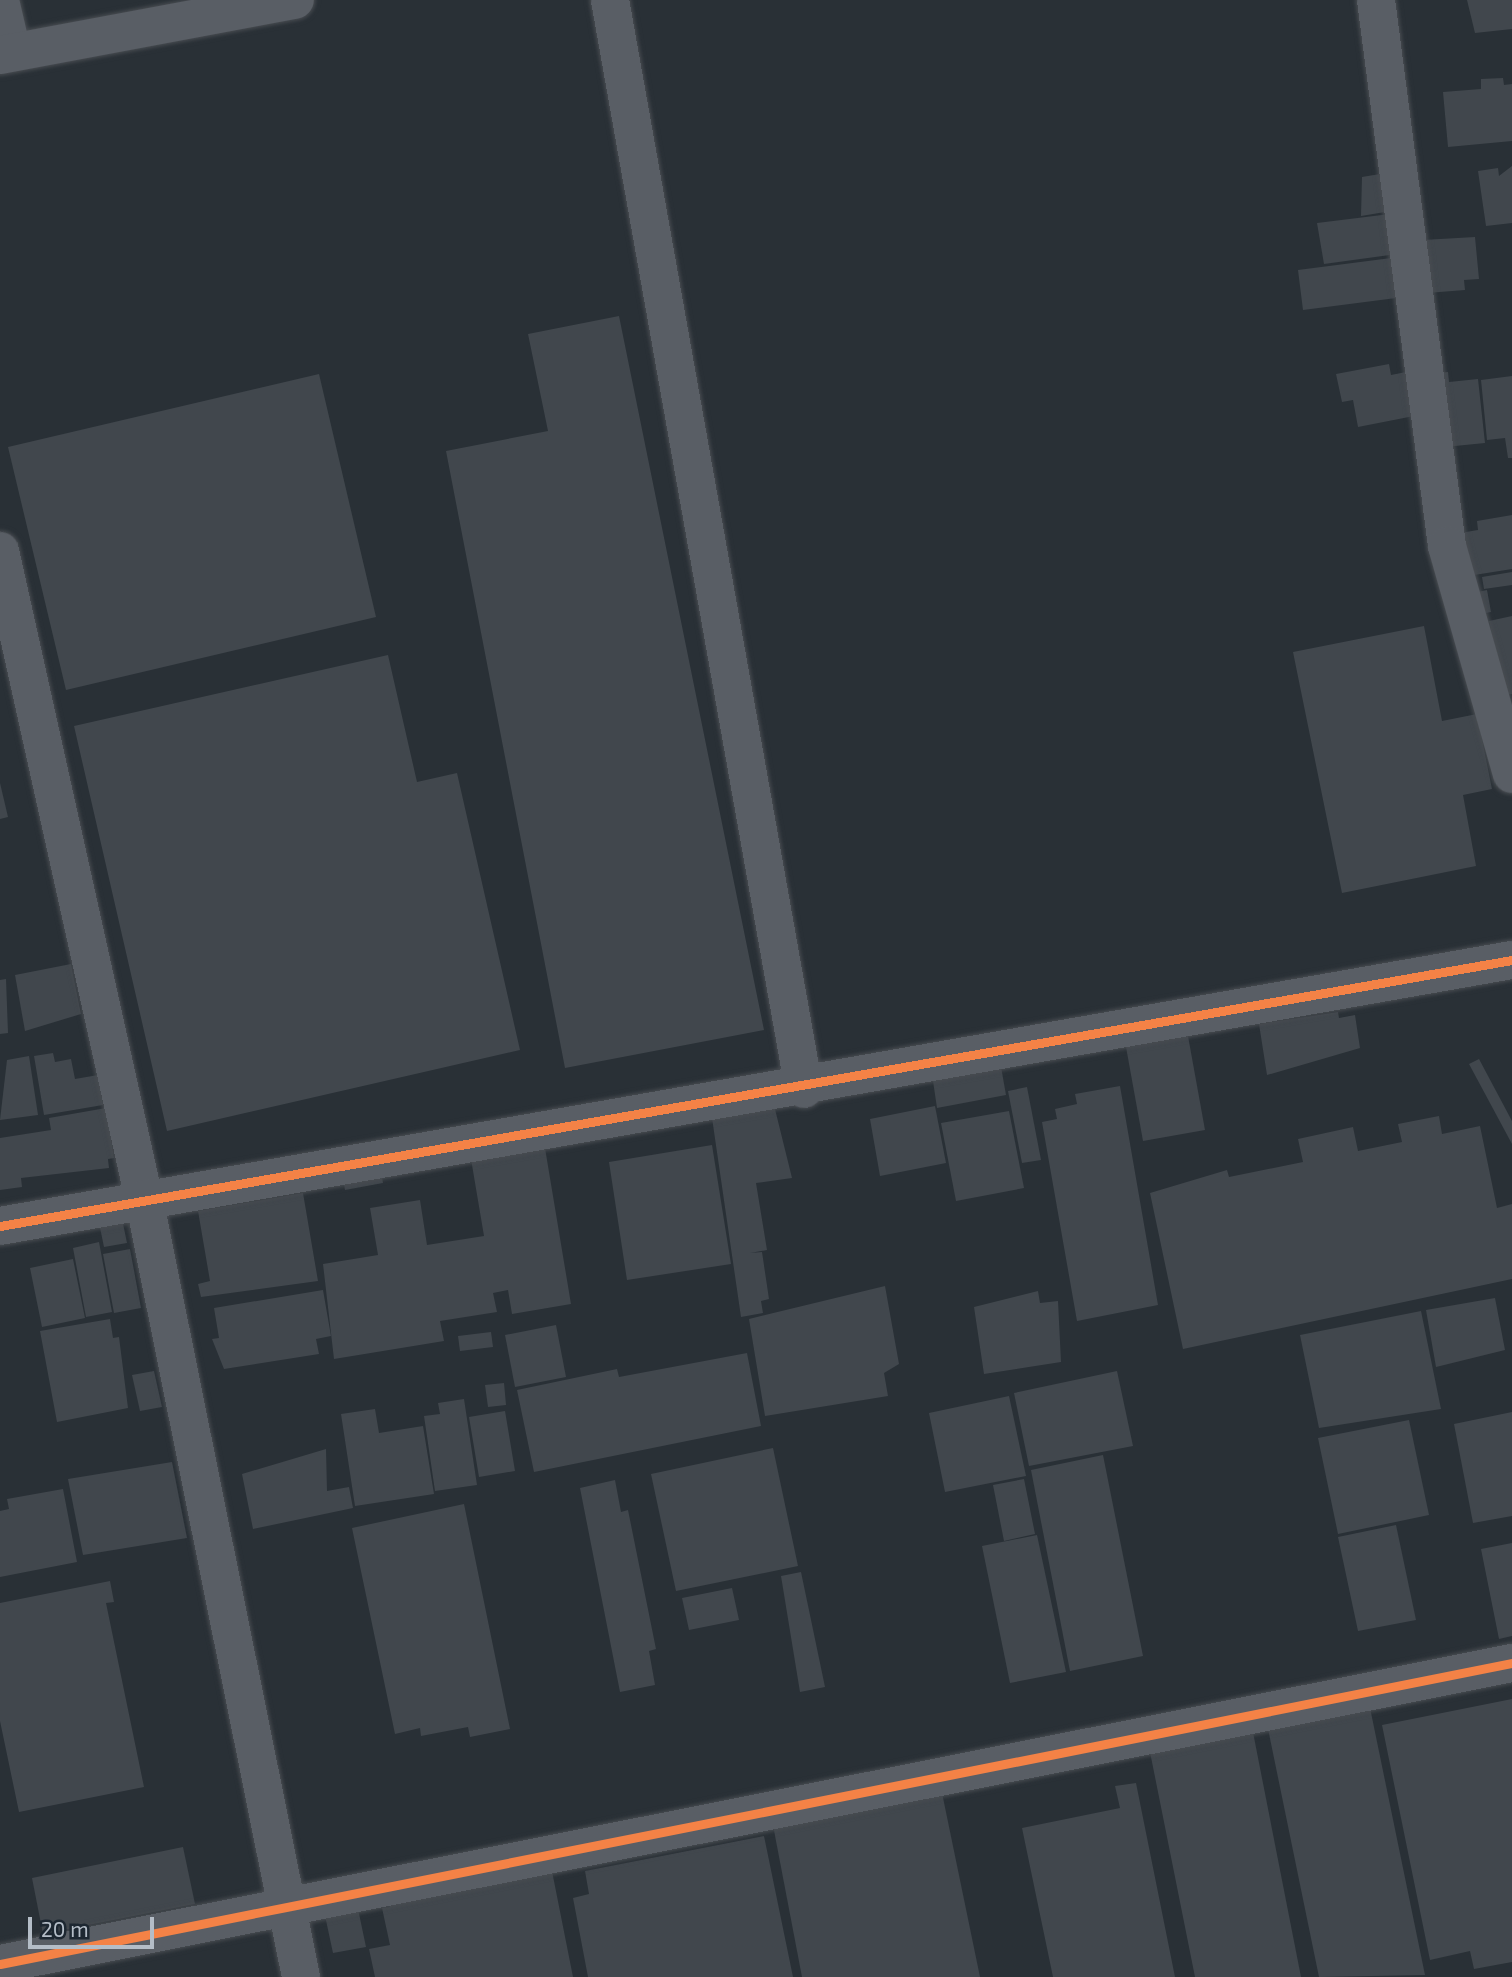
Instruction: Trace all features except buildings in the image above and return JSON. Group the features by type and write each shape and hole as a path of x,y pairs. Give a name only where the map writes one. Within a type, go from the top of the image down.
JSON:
{"street":[{"path":"0,0 6,54 295,0"},
{"path":"610,0 804,1089"},
{"path":"1376,0 1447,546 1512,774"},
{"path":"0,551 144,1199 301,1977"},
{"path":"0,1226 144,1199 804,1089 1512,960"},
{"path":"0,1964 1512,1663"}],"cycle path":[{"path":"0,1226 1512,960"},
{"path":"0,1964 1512,1663"}]}
